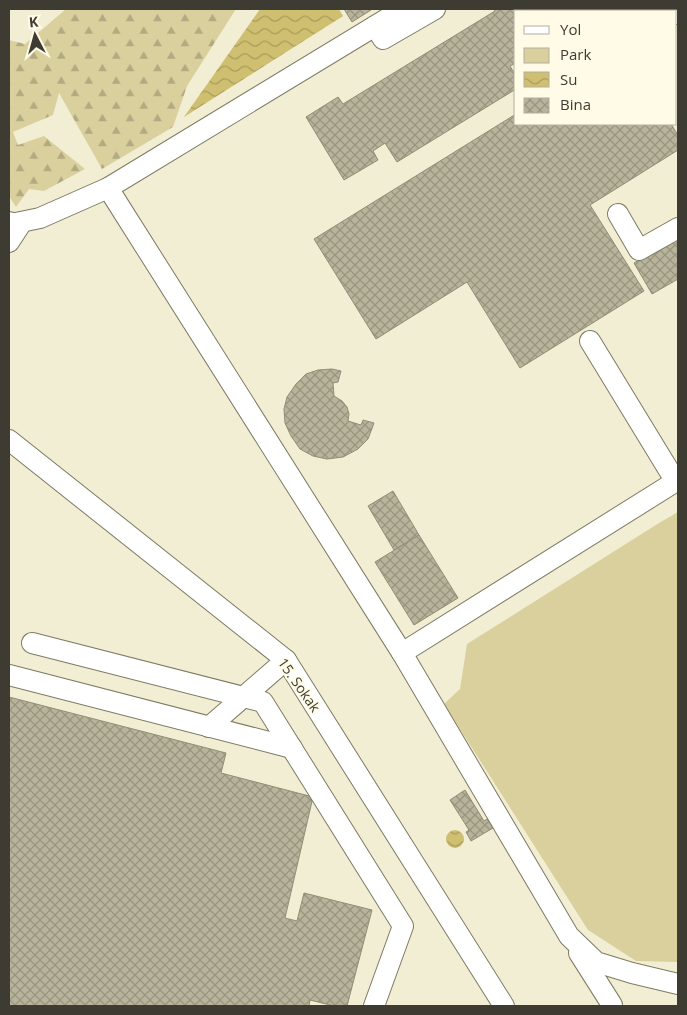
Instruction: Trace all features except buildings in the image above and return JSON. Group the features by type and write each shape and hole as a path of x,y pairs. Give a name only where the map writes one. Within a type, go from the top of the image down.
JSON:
{"street":[{"path":"9,242 15,222 40,218 108,188 403,9"},
{"path":"375,26 383,39 435,9"},
{"path":"108,188 402,653 568,936 612,1005"},
{"path":"618,214 639,250 678,228"},
{"path":"402,653 677,481 590,341"},
{"name":"15. Sokak","path":"9,440 286,660 504,1006"},
{"path":"32,643 263,702 403,926 374,1006"},
{"path":"209,727 286,660"},
{"path":"9,675 292,748"},
{"path":"568,936 596,962 678,984"}],"green space":[{"path":"66,9 236,9 187,86 173,127 102,169 59,93 53,115 13,132 18,145 44,136 85,169 44,191 29,189 16,207 9,196 9,40 25,44"},
{"path":"678,512 678,962 636,961 588,930 444,704 460,689 467,644"}],"water":[{"path":"260,9 339,9 343,16 184,117"},
{"path":"451,830 459,830 464,835 462,846 451,848 446,843 446,835"}]}
